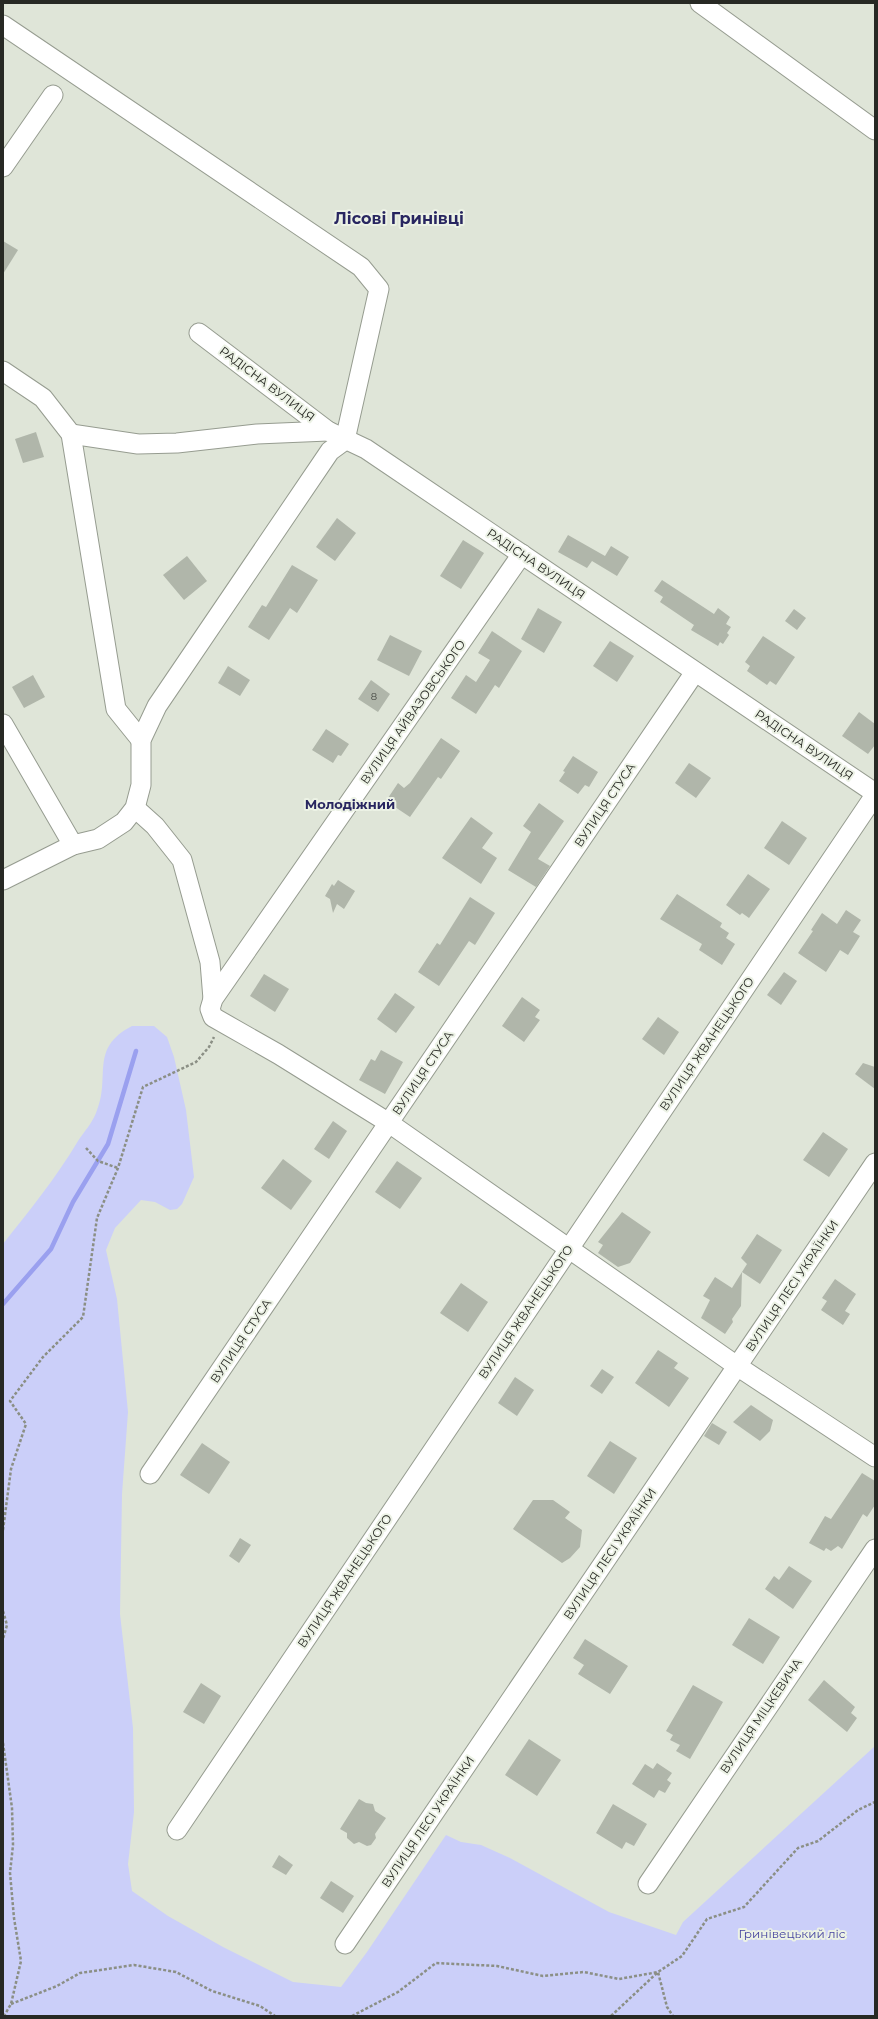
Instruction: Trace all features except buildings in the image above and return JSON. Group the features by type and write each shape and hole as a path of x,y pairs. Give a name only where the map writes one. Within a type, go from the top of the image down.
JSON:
{"street":[{"path":"700,3 875,130"},
{"path":"3,25 360,267 379,289 345,440 330,451 157,706 141,740 141,785 136,808 124,822 98,839 73,845 3,880"},
{"path":"3,167 54,95"},
{"name":"РАДІСНА ВУЛИЦЯ","path":"199,333 328,431 366,449 875,794"},
{"path":"3,370 43,398 71,434 116,709 141,740"},
{"path":"71,434 138,444 177,443 257,434 328,431"},
{"name":"ВУЛИЦЯ АЙВАЗОВСЬКОГО","path":"215,1010 522,554"},
{"name":"ВУЛИЦЯ СТУСА","path":"150,1474 695,672"},
{"path":"3,724 73,845"},
{"name":"ВУЛИЦЯ ЖВАНЕЦЬКОГО","path":"177,1830 875,794"},
{"path":"136,808 155,826 182,860 210,962 215,1010 278,1054 389,1123 737,1366 875,1457"},
{"name":"ВУЛИЦЯ ЛЕСІ УКРАЇНКИ","path":"345,1944 875,1163"},
{"name":"ВУЛИЦЯ МІЦКЕВИЧА","path":"648,1884 875,1549"}],"path":[{"path":"3,1530 11,1469 26,1424 10,1401 43,1356 83,1317 98,1218 118,1168 143,1087 196,1062 209,1047 215,1010"},
{"path":"86,1148 98,1161 118,1168"},
{"path":"3,1611 7,1625 3,1639"},
{"path":"3,1743 12,1808 13,1845 10,1873 14,1918 21,1961 11,2004 4,2016"},
{"path":"611,2016 658,1972 682,1956 707,1919 744,1907 798,1848 818,1841 858,1810 875,1802"},
{"path":"352,2016 398,1992 436,1963 497,1966 543,1976 584,1972 619,1979 658,1972"},
{"path":"11,2004 57,1986 80,1973 134,1965 176,1972 212,1991 260,2006 275,2016"},
{"path":"658,1972 667,2007 673,2016"}],"green space":[{"name":"Гринівецький ліс","path":"132,1026 154,1026 167,1037 174,1057 186,1110 194,1177 182,1204 177,1209 170,1210 155,1202 141,1200 115,1228 106,1250 117,1299 128,1412 122,1494 120,1614 133,1728 134,1812 128,1864 132,1891 168,1916 223,1947 293,1982 341,1987 367,1952 446,1835 461,1842 481,1845 510,1858 609,1912 676,1935 683,1922 875,1746 875,2016 3,2016 3,1244 70,1155 92,1120 100,1100 105,1054 110,1044 118,1035"}],"waterway":[{"path":"3,1304 51,1249 73,1202 108,1144 136,1051"}],"district":[{"name":"Лісові Гринівці","path":"399,218"},
{"name":"Молодіжний","path":"350,804"}]}
